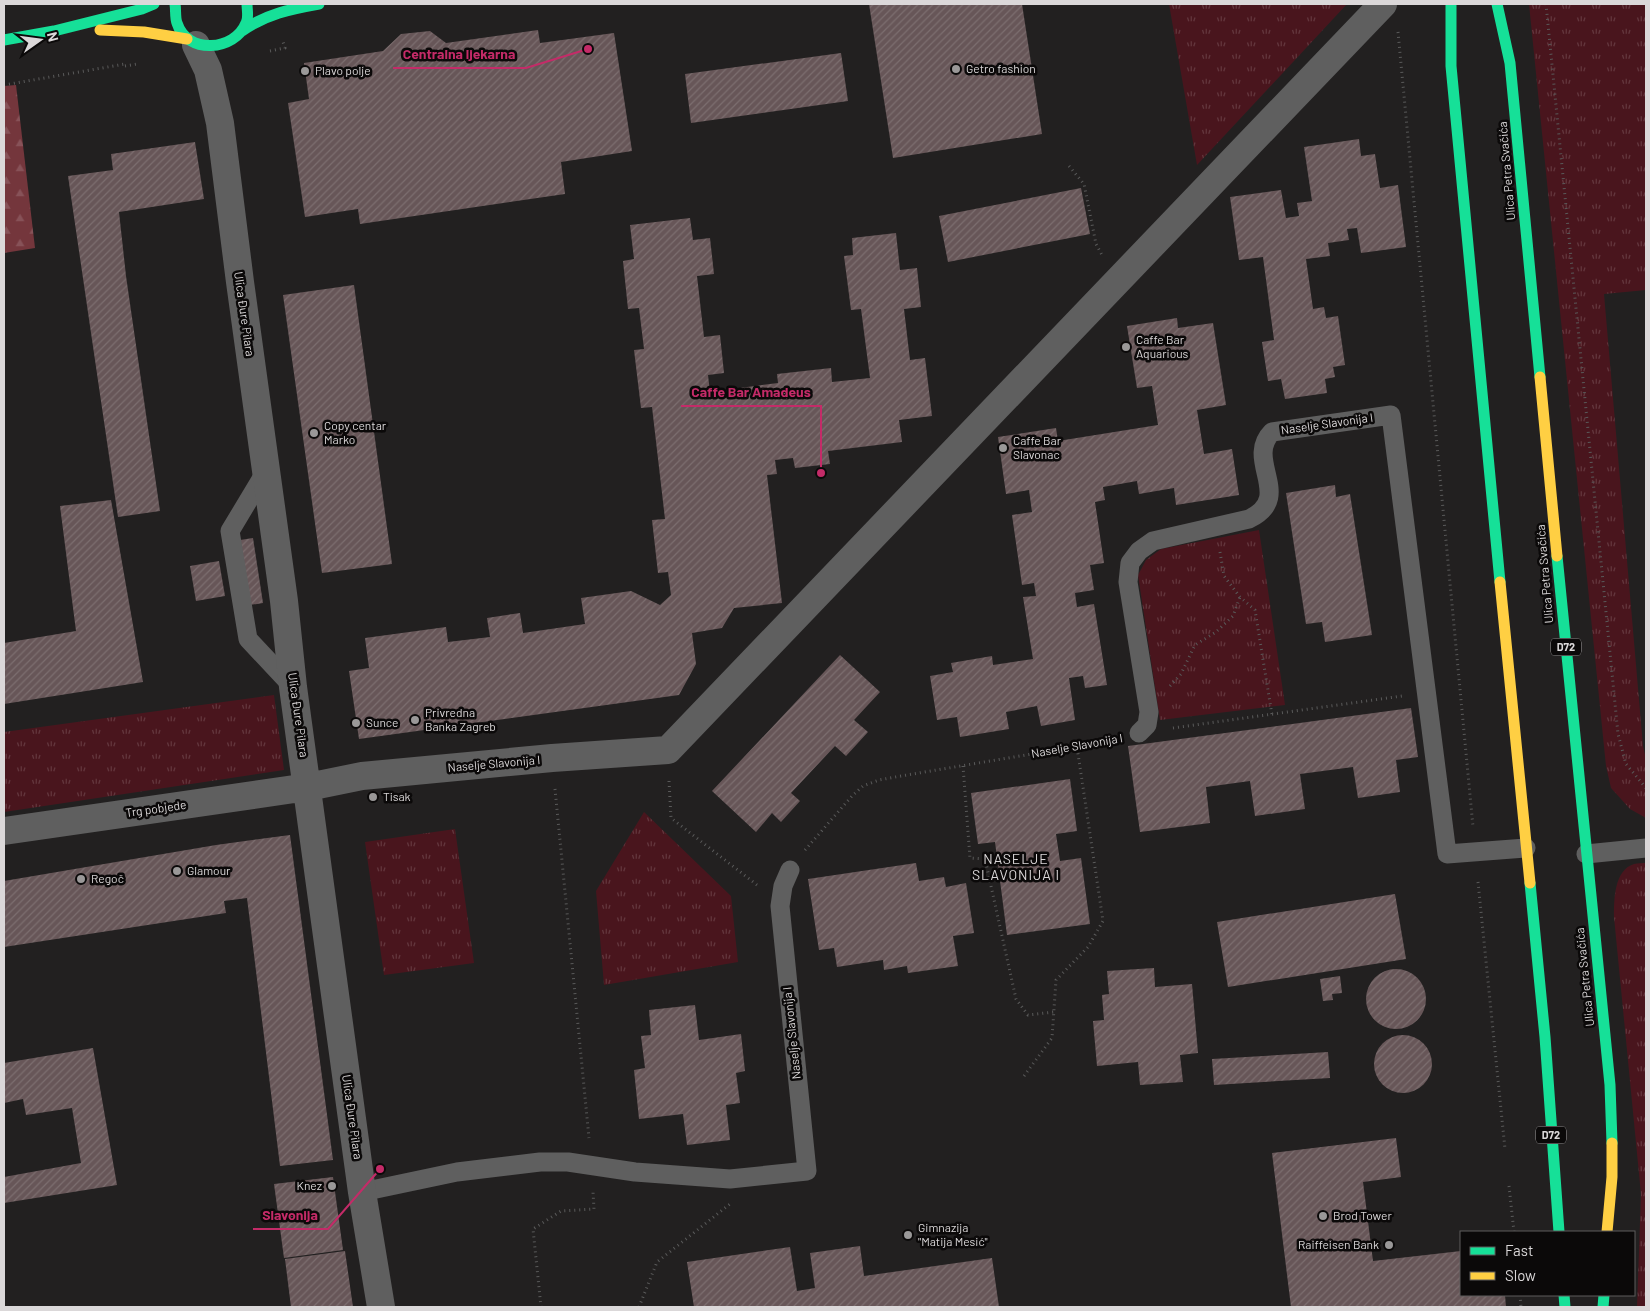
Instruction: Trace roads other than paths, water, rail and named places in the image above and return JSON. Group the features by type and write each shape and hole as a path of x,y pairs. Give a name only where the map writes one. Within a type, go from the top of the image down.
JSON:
{"main road":[{"path":"4,40 54,31 154,4"},
{"path":"175,4 175,18 180,30 192,42"},
{"path":"238,36 247,20 247,4"},
{"path":"54,31 150,31 192,42 206,48 216,47 226,45 256,20 275,12 319,4"},
{"name":"D72","path":"1451,4 1451,66 1545,1037 1559,1231"},
{"name":"D72","path":"1496,4 1510,63"},
{"name":"D72","path":"1510,63 1512,20"},
{"name":"D72","path":"1440,28 1451,66"},
{"name":"Ulica Petra Svačića","path":"1510,63 1610,1085 1612,1168 1607,1231"}],"street":[{"name":"Naselje Slavonija I","path":"308,787 362,776 552,758 668,750 1117,281 1390,14"},
{"name":"Ulica Đure Pilara","path":"220,123 224,61 238,36"},
{"name":"Ulica Đure Pilara","path":"192,42 208,70 220,123 293,687 362,1192 381,1307"},
{"name":"Trg pobjede","path":"4,831 308,787"}],"lane":[{"name":"Naselje Slavonija I","path":"1140,733 1147,725 1149,712 1128,582 1130,563 1139,551 1153,541 1249,519 1261,513 1268,503 1269,489 1262,451 1266,439 1272,432 1391,415 1447,854 1526,848"},
{"path":"266,472 230,531 248,640 293,687"},
{"path":"1586,854 1646,848"},
{"name":"Naselje Slavonija I","path":"362,1192 457,1172 540,1162 592,1164 635,1172 730,1179 807,1171 780,906 783,886 790,870"}],"place":[{"name":"Centralna ljekarna","path":"588,49"},
{"name":"Getro fashion","path":"956,69"},
{"name":"Plavo polje","path":"305,71"},
{"name":"Caffe Bar Aquarious","path":"1126,347"},
{"name":"Copy centar Marko","path":"314,433"},
{"name":"Caffe Bar Slavonac","path":"1003,448"},
{"name":"Caffe Bar Amadeus","path":"821,473"},
{"name":"Privredna Banka Zagreb","path":"415,720"},
{"name":"Sunce","path":"356,723"},
{"name":"Tisak","path":"373,797"},
{"name":"Glamour","path":"177,871"},
{"name":"Regoč","path":"81,879"},
{"name":"Slavonija","path":"380,1169"},
{"name":"Knez","path":"332,1186"},
{"name":"Brod Tower","path":"1323,1216"},
{"name":"Gimnazija \"Matija Mesić\"","path":"908,1235"},
{"name":"Raiffeisen Bank","path":"1389,1245"}],"district":[{"name":"NASELJE SLAVONIJA I","path":"1016,868"}]}
